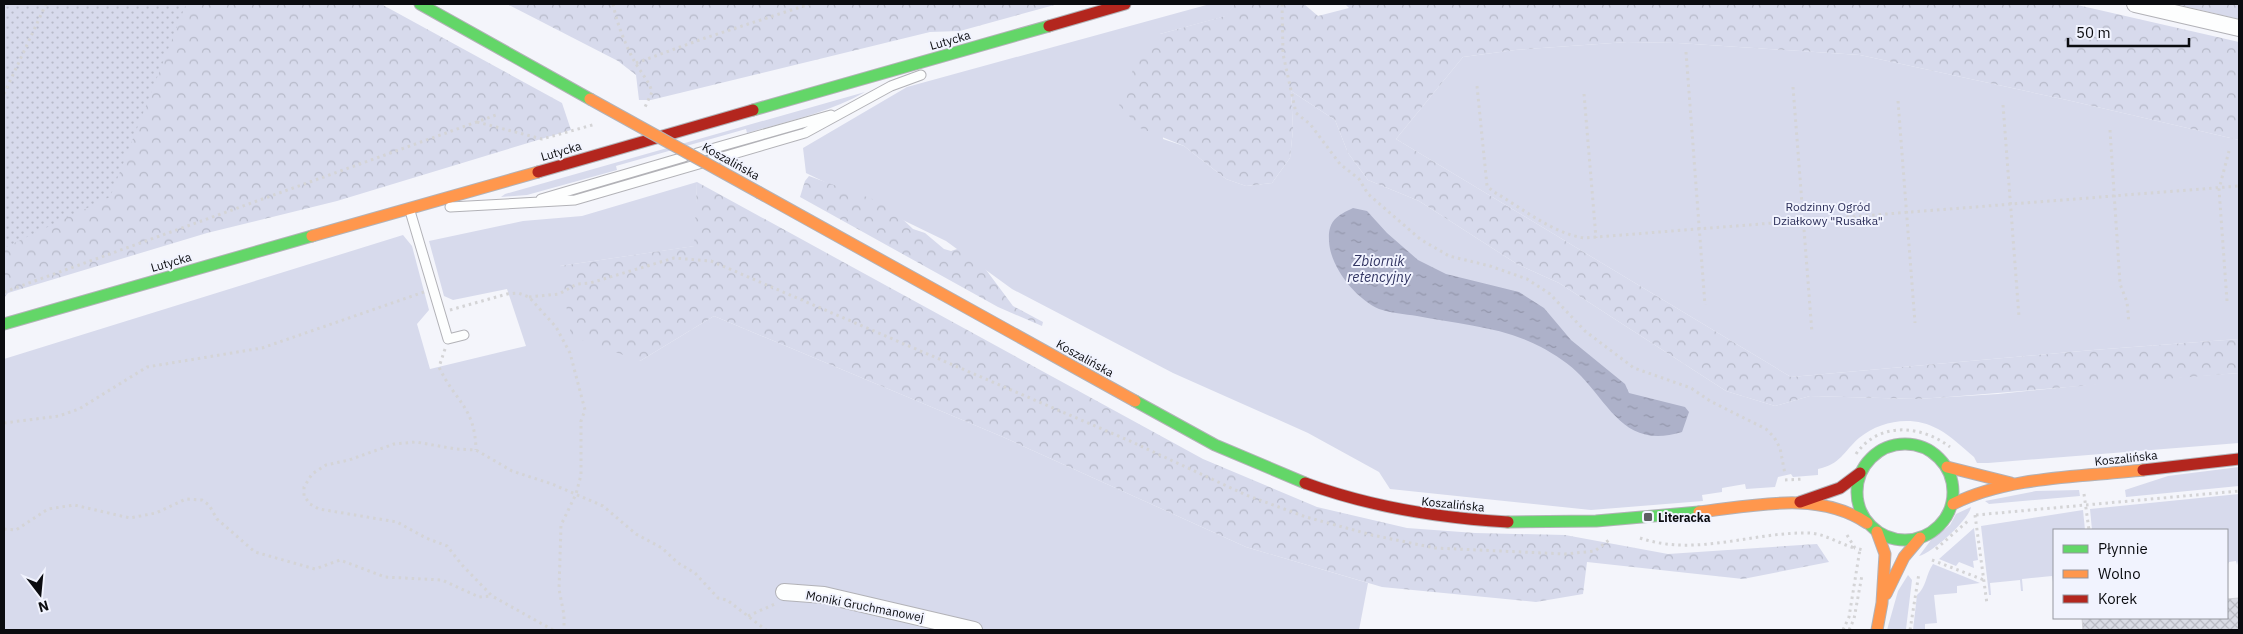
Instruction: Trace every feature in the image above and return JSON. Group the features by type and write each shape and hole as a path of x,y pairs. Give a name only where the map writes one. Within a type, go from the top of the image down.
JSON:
{"street":[{"name":"Koszalińska","path":"420,4 1215,445 1280,475 1341,496 1395,510 1426,515 1535,523 1632,519 1799,503 1839,490 1850,484 1860,473"},
{"name":"Lutycka","path":"4,324 1125,4"},
{"path":"2135,4 2239,28"},
{"path":"1903,443 1922,447 1937,455 1947,467 1953,485 1953,504 1946,518 1935,530 1920,538 1904,541 1891,539 1877,532 1867,523 1858,507 1856,490 1860,473 1870,459 1884,448 1903,443"},
{"name":"Koszalińska","path":"1953,504 1973,494 2015,484 2239,459"},
{"name":"Koszalińska","path":"1947,467 2015,484"},
{"name":"Koszalińska","path":"1799,503 1856,514 1867,523"},
{"path":"1877,532 1885,554 1882,603 1877,630"},
{"path":"1882,603 1904,557 1920,538"},
{"name":"Moniki Gruchmanowej","path":"784,592 824,595 974,630"}],"lane":[{"path":"1062,33 1111,8"},
{"path":"464,335 448,339 409,209 575,200 805,134 890,86 933,71"}],"path":[{"path":"4,94 46,4"},
{"path":"613,4 615,16 636,63 650,83 652,92 645,107 636,110"},
{"path":"636,63 705,38 810,4"},
{"path":"1282,4 1282,54 1296,113 1310,124 1340,164 1359,179 1368,194 1420,239 1449,256 1490,266 1527,279 1550,294 1590,336 1634,368 1691,388 1710,401 1766,429 1774,437 1780,448 1785,474"},
{"path":"1686,52 1706,305"},
{"path":"1477,86 1487,186 1494,192 1572,236 1596,238 2239,186"},
{"path":"1793,87 1812,333"},
{"path":"1584,94 1596,238"},
{"path":"1898,101 1915,323"},
{"path":"2003,105 2019,317"},
{"path":"4,292 496,114"},
{"path":"477,122 542,139 600,122"},
{"path":"2110,130 2120,284 2127,302 2129,323"},
{"path":"2227,302 2220,189 2229,151"},
{"path":"440,312 507,294 518,293 529,297 559,294 577,284 590,283 674,258 711,261 1130,441 1246,495 1306,517 1372,535 1435,548 1565,554 1595,551 1613,537"},
{"path":"4,423 59,416 79,410 147,367 262,348 433,288"},
{"path":"529,297 556,327 570,353 584,410 581,421 581,475 576,494 561,525 559,589 564,615 564,630"},
{"path":"448,339 439,367 445,381 469,412 476,450"},
{"path":"1853,458 1871,439 1889,432 1901,430 1930,434 1953,450"},
{"path":"553,630 492,596 462,565 447,546 426,538 397,522 345,511 319,509 310,504 304,496 304,487 312,474 326,465 349,460 394,444 416,442 456,449 476,450 512,471 576,494 603,506 636,534 662,548 678,563 695,573 718,598 727,600 766,630"},
{"path":"1930,553 1975,515 2239,491"},
{"path":"2084,493 2089,529"},
{"path":"4,530 16,530 48,509 74,505 130,518 156,513 186,499 202,500 209,505 218,519 255,552 314,569 340,560 385,577 442,580 479,596 492,596"},
{"path":"1975,515 1987,604"},
{"path":"1636,536 1657,544 1689,546 1814,533 1855,548"},
{"path":"1843,630 1849,617 1860,549"},
{"path":"1932,560 1984,580"},
{"path":"1849,630 1854,619 1864,567"},
{"path":"1910,630 1919,570"}],"green space":[{"path":"4,4 381,4 562,103 571,130 337,201 207,233 8,293 4,298"},
{"path":"4,4 186,4 110,197 4,248"},
{"path":"507,4 1058,4 960,31 930,32 651,100 639,100 636,75 618,61"},
{"path":"1210,4 1235,4 1226,16 1160,34 1163,139 1184,146 1226,179 1246,186 1272,183 1290,158 1293,129 1291,91 1335,120 1348,153 1368,180 1419,201 1517,264 1559,283 1726,391 1775,406 1810,396 1917,399 1998,394 2127,381 2239,373 2239,443 1977,463 1974,457 1938,429 1918,422 1908,421 1887,424 1868,432 1859,438 1837,461 1818,469 1818,475 1793,477 1791,474 1778,477 1775,487 1746,489 1745,484 1722,488 1722,492 1702,495 1703,501 1591,510 1390,489 1379,472 1308,433 1173,373 1012,289 946,241 806,173 803,148 907,87"},
{"path":"1235,4 1304,4 1318,16 1349,8 1345,4 2073,4 2239,42 2239,140 1860,55 1678,43 1627,42 1515,50 1463,57 1396,139 1791,377 2239,339 2239,373 1917,399 1810,396 1775,406 1726,391 1559,283 1517,264 1419,201 1368,180 1348,153 1335,120 1291,91 1293,129 1290,158 1272,183 1246,186 1226,179 1184,146 1140,128 1119,105 1134,67 1160,34 1225,16"},
{"path":"2175,4 2239,4 2239,19"},
{"name":"Rodzinny Ogród Działkowy \"Rusałka\"","path":"1627,42 1678,43 1860,55 2239,140 2239,339 1791,377 1396,139 1463,57 1515,50"},
{"path":"865,92 837,106 747,133 746,129 616,166 617,170 527,195 501,197 505,194"},
{"path":"809,176 878,201 896,213 913,229 925,233 944,249 951,251 960,248 975,255 1013,306 1043,322 1042,326 998,307 800,197 805,181"},
{"path":"697,182 695,246 560,266 640,361 714,316 1003,437 1246,547 1368,583 1359,630 4,630 4,359 403,235 412,246 429,310 417,324 430,369 526,346 507,289 453,300 444,296 429,241 523,221 582,216"},
{"path":"697,182 1203,459 1317,507 1407,528 1475,533 1565,535 1668,554 1817,544 1829,562 1743,579 1587,562 1583,594 1536,602 1382,587 1246,547 1003,437 714,316 640,361 571,336 560,266 694,246"},
{"path":"2239,467 2239,486 2126,497 2125,490 2168,476"},
{"path":"2079,490 2080,496 1989,504 1985,501 2036,491"},
{"path":"2239,494 2239,557 2237,565 2236,561 2229,562 2228,564 2228,529 2092,529 2090,509"},
{"path":"1971,507 1964,520 1949,535 1925,554 1919,556 1931,540 1950,525 1956,514"},
{"path":"2083,510 2085,529 2053,529 2053,582 2052,576 2022,579 2023,591 2021,591 2020,580 1990,583 1991,595 1989,595 1981,526"},
{"path":"1974,528 1978,560 1973,561 1974,568 1959,562 1956,566 1939,559"},
{"path":"1933,564 1980,583 1957,586 1957,593 1934,595 1937,623 1925,624 1925,630 1913,630 1917,595 1922,589"},
{"path":"1908,575 1912,580 1906,629 1887,630 1898,591"}],"water":[{"name":"Zbiornik retencyjny","path":"1353,208 1367,211 1387,233 1418,260 1446,274 1519,292 1544,308 1571,340 1625,384 1629,393 1685,407 1689,412 1682,432 1663,436 1647,435 1622,423 1572,368 1551,353 1527,340 1480,327 1388,312 1370,304 1353,290 1346,281 1330,251 1329,234 1334,220"}],"building":[{"path":"2239,598 2239,630 2083,630 2082,619 2228,619 2228,599"}],"traffic: fast":[{"path":"420,4 590,99"},
{"path":"753,110 1049,26"},
{"path":"4,324 312,236"},
{"path":"1135,401 1215,445 1305,483"},
{"path":"1905,444 1923,447 1939,458 1950,474 1953,492 1950,510 1939,526 1923,537 1905,540 1887,537 1871,526 1860,510 1857,492 1860,474 1871,458 1887,447 1905,444"},
{"path":"1508,522 1596,521 1699,512"}],"traffic: slow":[{"path":"590,99 760,193"},
{"path":"312,236 538,172"},
{"path":"760,193 1135,401"},
{"path":"1947,467 2011,483"},
{"path":"1953,504 1975,495 2022,483 2071,476 2143,470"},
{"path":"1699,512 1763,504 1807,503 1848,513 1867,523"},
{"path":"1877,532 1885,554 1882,603 1877,630"},
{"path":"1886,594 1904,557 1920,538"}],"traffic: jam":[{"path":"1049,26 1125,4"},
{"path":"538,172 753,110"},
{"path":"2143,470 2239,459"},
{"path":"1800,502 1840,488 1860,473"},
{"path":"1305,483 1354,499 1405,510 1456,518 1508,522"}],"place":[{"name":"Literacka","path":"1648,517"}]}
